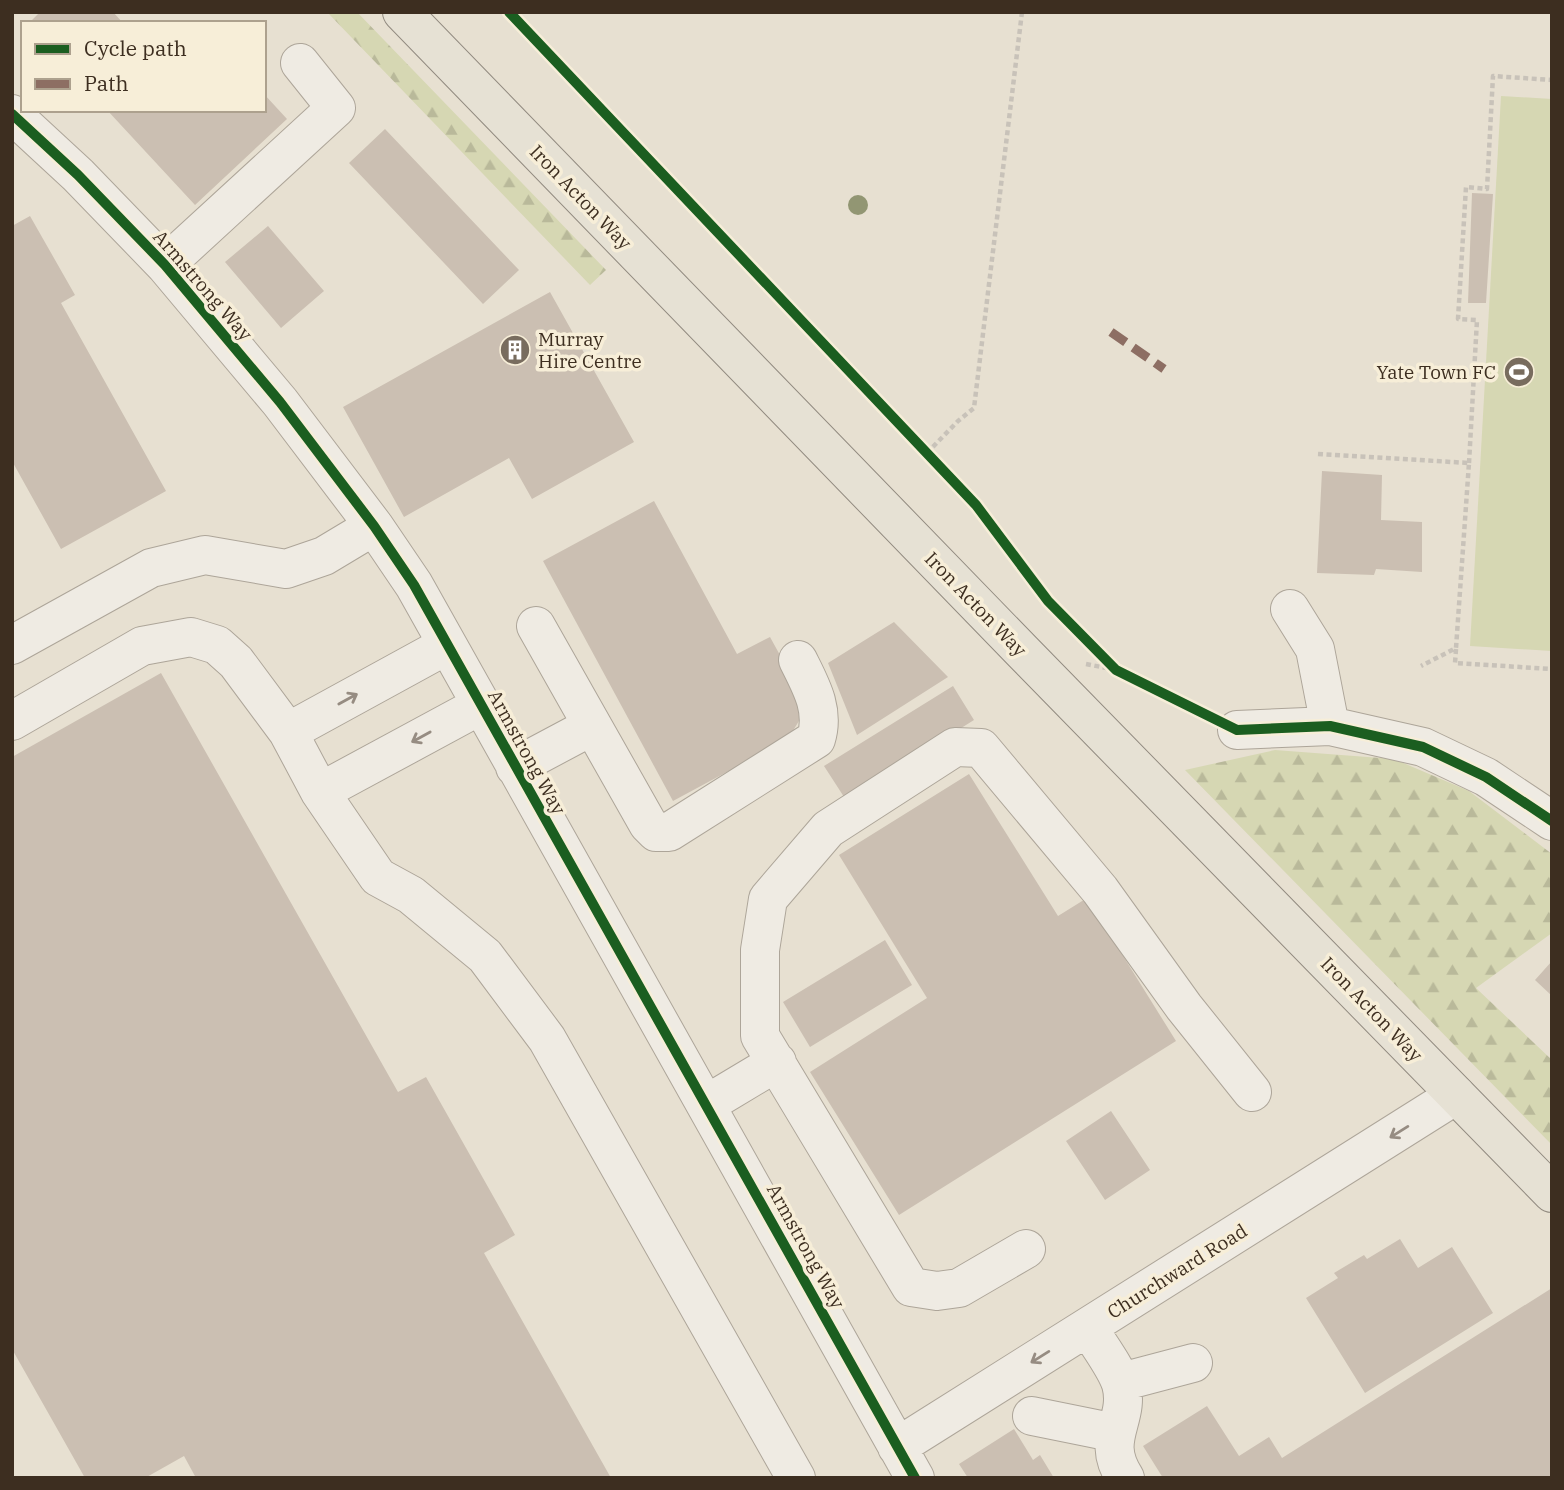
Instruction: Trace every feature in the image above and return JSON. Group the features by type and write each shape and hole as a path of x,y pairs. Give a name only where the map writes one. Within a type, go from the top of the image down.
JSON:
{"main road":[{"name":"Iron Acton Way","path":"402,12 1552,1193"}],"street":[{"path":"165,265 336,108 300,63"},
{"name":"Armstrong Way","path":"12,114 78,175 165,265 280,402 374,526 414,585 906,1462"},
{"path":"12,645 151,568 205,555 286,569 324,556 374,526"},
{"path":"1290,609 1315,649 1330,726"},
{"path":"536,626 648,824 656,832 669,832 816,739 820,723 814,692 798,660"},
{"path":"12,721 142,646 191,637 217,645 236,662 288,732 320,792 379,877 411,895 485,956 547,1039 796,1478"},
{"path":"288,732 447,645"},
{"path":"320,792 481,705"},
{"path":"515,767 592,726"},
{"path":"1237,730 1330,726 1423,747 1486,777 1552,821"},
{"path":"1027,1249 959,1288 937,1291 911,1287 761,1035 760,950 768,899 828,830 955,747 981,748 1100,890 1184,1007 1252,1092"},
{"path":"707,1104 777,1062"},
{"name":"Churchward Road","path":"906,1462 1088,1327 1456,1096"},
{"path":"1088,1327 1121,1382 1122,1399 1113,1450 1117,1465 1125,1478"},
{"path":"1121,1382 1193,1363"},
{"path":"1032,1416 1116,1433"}],"path":[{"path":"918,443 931,458 958,421 974,408 1022,12"},
{"path":"1552,80 1493,76 1487,189 1466,187 1458,319 1477,320 1455,663 1552,669"},
{"path":"1318,454 1469,463"},
{"path":"1421,666 1456,648"},
{"path":"1096,650 1116,670 1128,676"}],"green space":[{"path":"327,12 357,12 606,270 590,285"},
{"name":"Yate Town FC","path":"1501,96 1552,99 1552,651 1470,646"},
{"path":"1275,750 1394,759 1469,791 1552,854 1552,933 1476,988 1552,1060 1552,1145 1185,770"}],"building":[{"path":"40,12 113,12 121,21 31,21"},
{"path":"266,96 287,119 195,205 109,112 266,112"},
{"path":"385,129 519,270 483,304 349,163"},
{"path":"1472,193 1493,194 1486,303 1468,303"},
{"path":"30,216 75,295 61,303 166,491 61,549 12,461 12,226"},
{"path":"268,226 324,291 281,328 225,262"},
{"name":"Murray Hire Centre","path":"550,292 634,442 532,499 509,458 404,517 343,407"},
{"path":"1322,471 1382,475 1381,520 1422,522 1422,572 1376,569 1374,575 1317,573"},
{"path":"654,501 737,654 770,637 808,706 788,739 673,801 543,561"},
{"path":"894,622 948,677 857,735 828,663"},
{"path":"161,673 398,1092 426,1077 515,1235 484,1253 611,1478 196,1478 184,1456 145,1478 85,1478 12,1349 12,757"},
{"path":"953,686 974,720 846,800 824,766"},
{"path":"969,774 1058,916 1087,898 1176,1041 899,1215 810,1072 927,998 839,855"},
{"path":"885,940 912,985 810,1047 783,1002"},
{"path":"1552,961 1552,996 1535,980"},
{"path":"1111,1111 1150,1170 1105,1200 1066,1141"},
{"path":"1400,1239 1418,1268 1452,1247 1493,1313 1365,1393 1306,1298 1338,1278 1334,1273 1364,1255 1367,1259"},
{"path":"1552,1288 1552,1478 1163,1478 1143,1446 1207,1406 1239,1456 1269,1437 1282,1458"},
{"path":"1014,1429 1033,1460 1040,1455 1054,1478 968,1478 959,1464"}],"marked path":[{"path":"1111,332 1164,369"}],"cycle path":[{"path":"509,12 976,505 1048,601 1116,670 1237,730 1330,726 1423,747 1486,777 1552,821"},
{"path":"12,114 78,175 165,265 280,402 374,526 414,585 915,1478"}],"place":[{"name":"Murray Hire Centre","path":"515,350"},
{"name":"Yate Town FC","path":"1519,372"}]}
